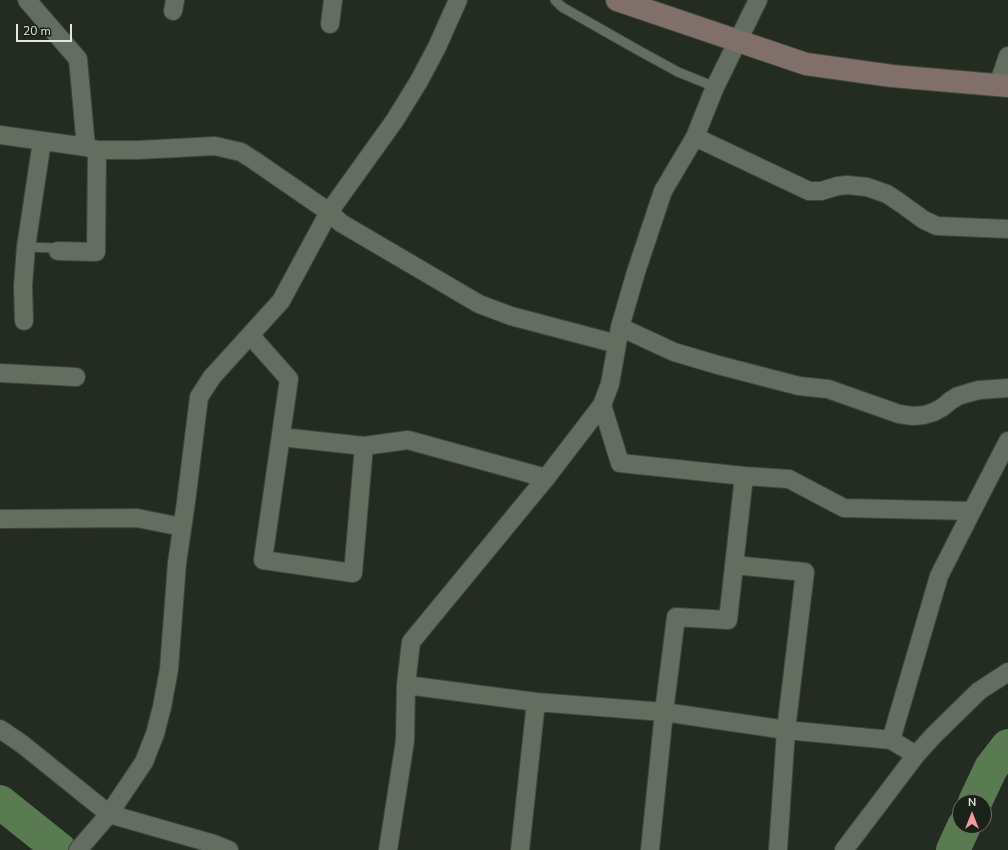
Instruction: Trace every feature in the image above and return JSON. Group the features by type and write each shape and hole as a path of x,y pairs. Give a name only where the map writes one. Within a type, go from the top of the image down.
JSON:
{"street":[{"path":"27,0 78,59 92,148 96,252 58,251"},
{"path":"330,24 333,0"},
{"path":"78,850 109,814 144,762 162,707 169,669 177,563 199,397 212,378 281,301 329,212 395,120 419,81 437,47 458,0"},
{"path":"617,0 806,64 892,76 1003,85 1008,56"},
{"path":"388,850 404,741 406,685 411,642 546,478 602,406 610,384 619,335 636,272 663,191 695,137 715,87 758,0"},
{"path":"0,135 92,148 138,150 216,146 241,152 329,212 341,223 479,304 511,316 619,335 725,367 799,386 828,389 899,414 913,416 924,415 943,407 958,396 979,390 1008,388"},
{"path":"695,137 809,191 821,191 843,185 867,187 887,194 924,220 937,226 1008,229"},
{"path":"24,321 23,286 26,247 42,140"},
{"path":"250,335 289,379 263,560 353,573 364,446"},
{"path":"0,373 76,377"},
{"path":"602,406 620,463 744,476 789,479 844,508 972,511"},
{"path":"280,437 364,446 408,440 546,478"},
{"path":"891,740 939,576 1008,441"},
{"path":"650,850 664,712 676,617 728,620 744,476"},
{"path":"0,519 137,518 182,527"},
{"path":"734,565 805,572 786,730 778,850"},
{"path":"844,850 916,755 934,735 979,691 1008,672"},
{"path":"406,685 536,702 664,712 786,730 891,740 916,755"},
{"path":"520,850 536,702"},
{"path":"0,729 22,744 109,814 214,844 229,850"}],"lane":[{"path":"555,0 562,7 678,72 715,87"},
{"path":"26,247 57,248 58,251"}],"waterway":[{"path":"979,794 991,768 1008,746"},
{"path":"0,802 60,850"},
{"path":"953,850 960,834"}]}
